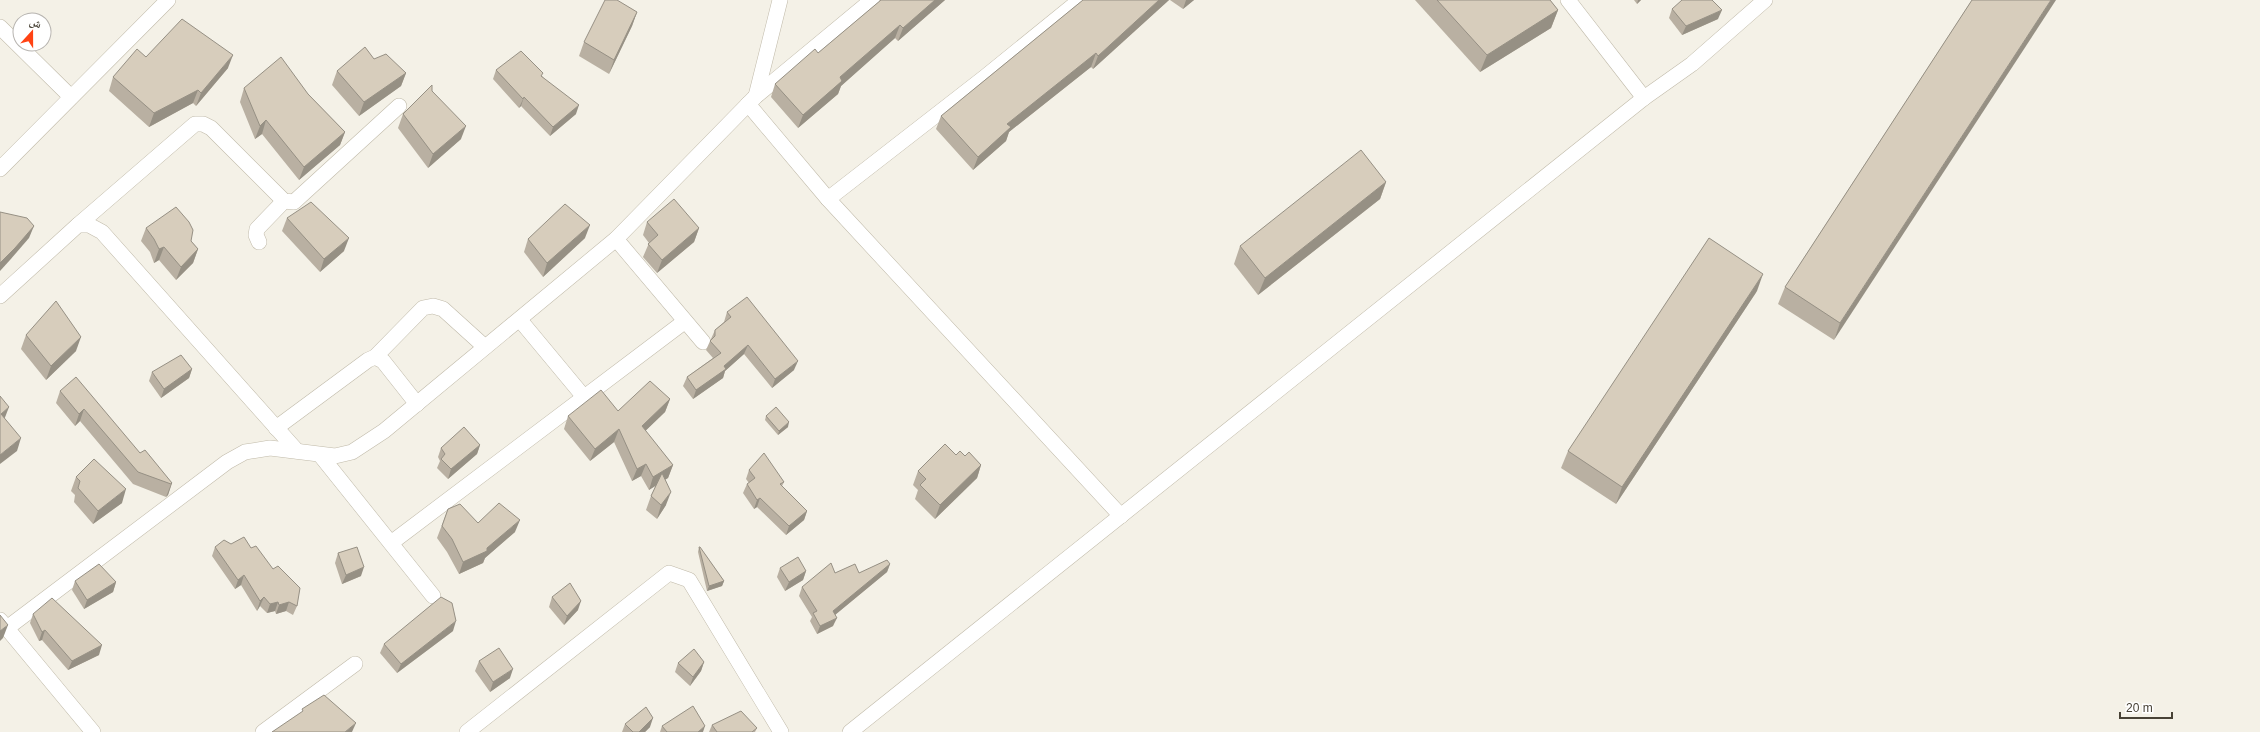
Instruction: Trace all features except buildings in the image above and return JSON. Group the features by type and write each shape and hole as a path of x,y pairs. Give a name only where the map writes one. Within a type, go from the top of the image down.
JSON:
{"street":[{"path":"752,100 780,0"},
{"path":"93,732 3,624 227,462 245,452 270,448 297,451 321,456 336,456 352,452 384,431 616,239 752,100 872,0"},
{"path":"828,199 985,78 1080,0"},
{"path":"1568,0 1644,98"},
{"path":"850,732 1644,98 1692,64 1765,0"},
{"path":"0,169 163,2"},
{"path":"0,27 71,97"},
{"path":"752,100 828,199 1121,516"},
{"path":"0,296 78,225 195,124 203,124 211,128 284,201 294,202 399,106"},
{"path":"259,242 256,234 257,229 284,201"},
{"path":"78,225 89,225 102,232 297,451"},
{"path":"616,239 702,342"},
{"path":"276,428 368,360 375,357 423,308 433,306 443,309 484,347"},
{"path":"520,320 584,397"},
{"path":"391,543 684,322"},
{"path":"375,357 383,361 417,404"},
{"path":"321,456 433,596"},
{"path":"467,732 669,573 689,580 781,732"},
{"path":"263,732 355,664"}]}
